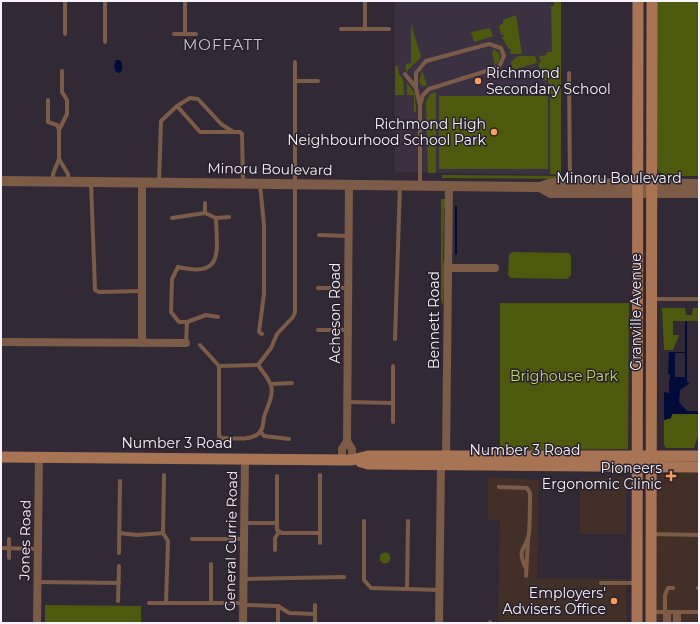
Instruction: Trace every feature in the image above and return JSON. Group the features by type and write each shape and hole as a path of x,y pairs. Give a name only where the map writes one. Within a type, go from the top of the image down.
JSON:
{"main road":[{"name":"Granville Avenue","path":"637,623 638,1"},
{"name":"Granville Avenue","path":"650,623 652,1"},
{"name":"Number 3 Road","path":"1,457 347,460 368,464 447,459 650,460 699,456"},
{"name":"Number 3 Road","path":"650,460 699,466"}],"street":[{"name":"Minoru Boulevard","path":"1,181 449,185 540,188 551,193 570,188 651,188 699,184"},
{"path":"142,182 142,342"},
{"name":"Acheson Road","path":"347,460 352,449 347,441 349,184"},
{"name":"Bennett Road","path":"439,623 447,459 449,185"},
{"name":"Minoru Boulevard","path":"651,188 699,193"},
{"path":"448,268 494,268"},
{"path":"1,342 186,343"},
{"name":"Jones Road","path":"37,623 39,457"},
{"name":"General Currie Road","path":"243,623 245,459"}],"lane":[{"path":"65,1 65,34"},
{"path":"105,1 105,42"},
{"path":"185,1 185,34"},
{"path":"365,1 365,29"},
{"path":"341,29 389,29"},
{"path":"174,34 196,34"},
{"path":"420,105 423,95 429,89 499,68 504,56 501,48 489,44 426,61 416,73 416,88 420,105 420,185"},
{"path":"258,365 271,348 276,334 293,317 295,312 295,62"},
{"path":"59,130 67,114 67,100 62,92 62,71"},
{"path":"404,74 416,88"},
{"path":"568,74 570,188"},
{"path":"295,81 318,81"},
{"path":"159,182 161,121 177,106 190,98 198,99 221,124 234,132"},
{"path":"48,100 48,122 57,125 59,130 59,159 53,174 53,181"},
{"path":"177,106 200,132 240,132 243,137 243,183"},
{"path":"295,144 320,144"},
{"path":"59,159 68,174 69,181"},
{"path":"91,182 96,290 99,292 142,292"},
{"path":"260,183 264,225 264,294 259,332 262,334"},
{"path":"395,339 400,184"},
{"path":"205,213 206,204"},
{"path":"172,218 205,213 216,218 229,217"},
{"path":"216,218 217,250 215,260 204,270 193,271 178,267 172,279 171,312 179,322 187,322 206,315 218,317"},
{"path":"319,235 348,236"},
{"path":"318,288 348,288"},
{"path":"651,299 699,299"},
{"path":"186,343 187,322"},
{"path":"318,330 348,330"},
{"path":"200,345 219,366 220,436 241,439 257,434 263,428 264,415 270,405 273,395 271,384 258,365"},
{"path":"219,366 258,365"},
{"path":"393,366 393,422"},
{"path":"271,384 292,383"},
{"path":"347,402 393,402"},
{"path":"260,431 264,436 289,439"},
{"path":"164,475 163,533 168,542 166,603"},
{"path":"320,475 320,543"},
{"path":"277,476 276,523 279,532"},
{"path":"119,553 120,482"},
{"path":"499,487 527,488 530,493 528,540 522,548 522,560 526,568 526,576"},
{"path":"364,521 364,580 367,586 371,588 441,590"},
{"path":"407,589 408,521"},
{"path":"244,522 276,523"},
{"path":"279,532 320,533"},
{"path":"275,550 275,538 279,532"},
{"path":"119,533 137,535 163,533"},
{"path":"650,534 699,535"},
{"path":"9,539 9,558"},
{"path":"192,539 244,539"},
{"path":"1,548 38,549"},
{"path":"211,602 212,564"},
{"path":"118,601 119,566"},
{"path":"244,579 344,577"},
{"path":"38,582 119,583"},
{"path":"601,583 637,583"},
{"path":"669,623 666,591 668,588 673,588"},
{"path":"149,603 211,602 278,606 289,613 315,614"},
{"path":"315,605 315,623"},
{"path":"278,606 278,623"},
{"path":"651,612 699,612"},
{"path":"665,623 667,612"},
{"path":"675,623 677,612"},
{"path":"677,612 679,623"}],"shaded area":[{"name":"Richmond Secondary School","path":"395,1 561,1 561,175 399,172 395,174"},
{"path":"116,60 120,60 122,63 122,70 120,73 116,72 114,66"},
{"path":"685,321 687,321 687,382 690,383 680,390 679,402 687,411 699,411 699,414 672,414 671,418 664,420 664,392 669,393 669,352 685,352","holes":["675,353 685,353 685,377 675,377"]},
{"path":"699,470 699,623 657,623 658,472"},
{"path":"488,477 539,480 537,578 626,579 627,623 498,623 500,520 488,520"},
{"path":"626,477 626,534 580,534 580,479"}],"green space":[{"path":"554,1 561,1 561,175 550,174 550,93 548,80 553,78 543,81 538,63 541,62 539,56 547,55 547,52 552,52 551,6 554,6"},
{"path":"657,1 699,1 699,176 667,176 659,172 657,167"},
{"path":"516,15 522,54 510,54 511,49 509,49 502,38 504,36 503,34 501,35 499,25 503,24 503,20"},
{"path":"411,23 421,57 406,72 406,64 411,63"},
{"path":"490,28 493,36 474,42 471,32"},
{"path":"494,49 500,55 499,61 495,66 492,53"},
{"path":"518,56 535,56 537,63 513,70 511,62"},
{"path":"395,66 398,66 399,74 403,79 404,95 395,95"},
{"path":"422,70 427,86 422,86 419,82"},
{"path":"407,83 415,94 416,112 414,112 414,95 407,95"},
{"path":"435,92 436,173 428,173 426,102 430,94"},
{"name":"Richmond High Neighbourhood School Park","path":"439,96 548,96 548,169 439,169"},
{"path":"442,175 563,176 559,179 442,178"},
{"path":"441,199 446,199 444,212 443,305 441,300"},
{"path":"513,252 569,253 571,256 571,275 567,279 511,278 508,275 509,254"},
{"name":"Brighouse Park","path":"500,303 629,303 628,449 500,450"},
{"path":"662,308 685,308 686,315 692,315 693,308 699,308 699,321 673,321 673,335 679,335 673,350 664,350"},
{"path":"672,414 699,414 699,433 694,448 666,448 664,445 664,420 671,418"},
{"path":"383,553 387,553 389,554 389,562 383,563 380,560 380,556"},
{"path":"45,605 141,606 141,623 43,623 45,621"}],"waterway":[{"path":"456,207 456,254"}],"place":[{"name":"Richmond Secondary School","path":"478,81"},
{"name":"Richmond High Neighbourhood School Park","path":"494,132"},
{"name":"Pioneers Ergonomic Clinic","path":"671,476"},
{"name":"Employers' Advisers Office","path":"614,601"}],"district":[{"name":"MOFFATT","path":"223,44"}]}
